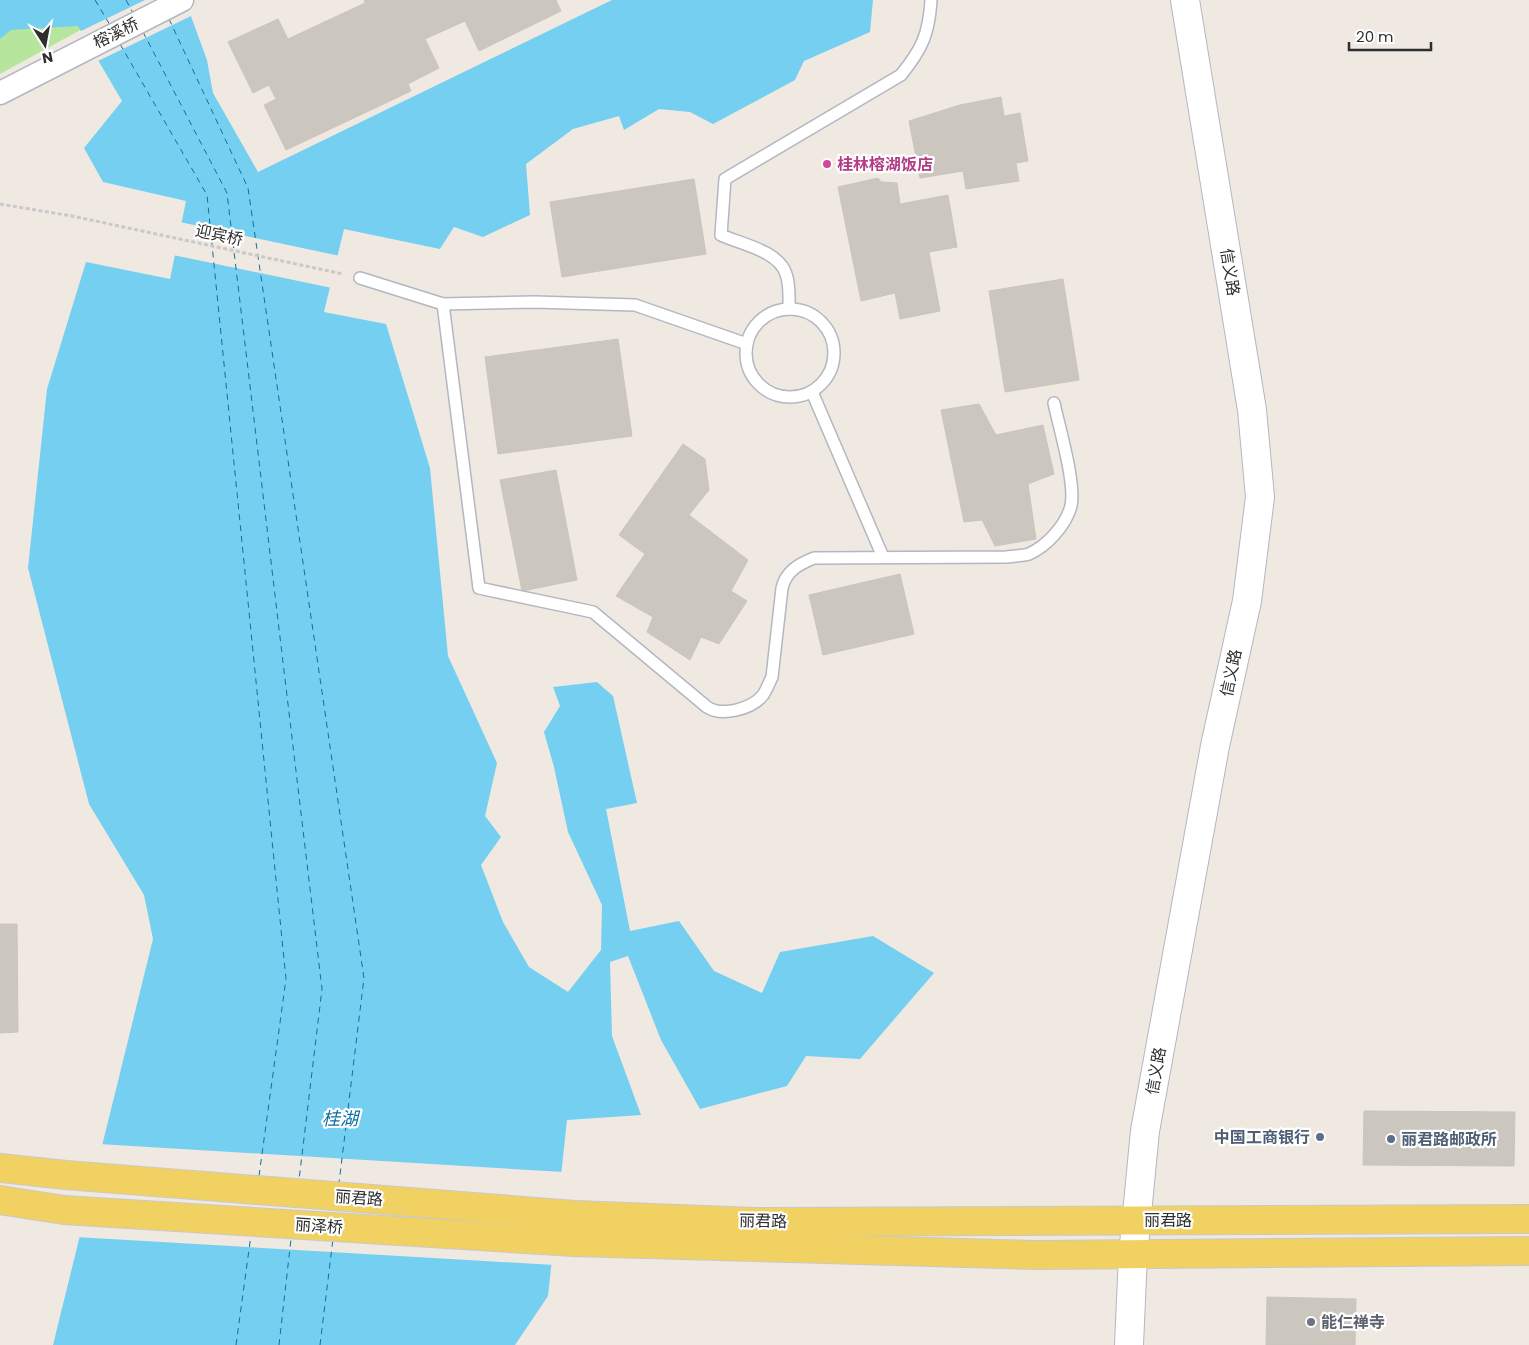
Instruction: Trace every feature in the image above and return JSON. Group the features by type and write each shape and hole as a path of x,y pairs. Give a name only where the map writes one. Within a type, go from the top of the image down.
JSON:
{"main road":[{"name":"信义路","path":"1129,1345 1133,1255 1144,1131 1215,746 1247,601 1260,497 1252,410 1186,0"},
{"name":"丽君路","path":"0,1168 66,1175 575,1215 756,1222 1529,1220"},
{"name":"丽泽桥","path":"0,1200 64,1210 574,1242"},
{"name":"丽君路","path":"574,1242 1036,1255 1529,1251"}],"street":[{"name":"榕溪桥","path":"0,93 182,0"}],"lane":[{"path":"790,309 787,274 774,257 722,235 726,179 900,75 918,54 926,38 931,0"},
{"path":"360,278 443,304 534,302 635,304 747,344"},
{"path":"443,304 479,588 593,612 707,707 725,711 742,708 752,703 762,696 768,687 772,677 782,588 790,572 797,566 814,558 1006,557 1028,554 1048,541 1064,522 1071,505 1071,486 1054,403"},
{"path":"790,309 804,310 818,318 828,328 834,342 835,357 831,370 824,382 812,392 799,396 784,397 771,393 759,384 751,373 746,359 747,344 752,331 762,319 775,312 790,309"},
{"path":"812,392 883,557"}],"path":[{"name":"迎宾桥","path":"0,204 72,216 360,278"}],"green space":[{"path":"0,0 135,0 0,74"}],"water":[{"name":"桂湖","path":"0,0 185,0 207,60 213,93 258,172 612,0 873,0 870,32 804,61 795,80 713,124 690,112 659,109 624,130 619,116 573,129 526,164 530,215 483,237 454,227 440,249 344,229 324,312 386,324 430,468 448,656 497,763 485,816 501,837 481,865 503,922 529,967 568,992 601,950 602,905 568,832 554,767 544,732 560,706 553,687 597,682 613,696 637,803 606,809 630,931 679,921 714,971 762,993 780,952 873,936 934,973 860,1059 806,1056 787,1086 700,1109 661,1040 628,956 610,962 612,1036 641,1115 567,1120 548,1296 515,1345 53,1345 153,939 144,895 89,804 28,568 47,389 86,262 170,279 186,201 103,182 84,148 122,101 78,26 11,30 0,39"}],"pier":[{"path":"145,0 188,0 193,15 96,62 79,32"},
{"path":"180,222 340,256 332,288 173,255"},
{"path":"99,1144 564,1172 554,1265 76,1237"}],"building":[{"path":"364,0 556,0 561,11 479,51 465,21 425,39 439,68 408,84 411,91 286,150 264,105 276,99 269,85 253,93 228,42 278,19 288,39 365,3"},
{"path":"1001,97 1004,116 1020,113 1028,161 1016,163 1019,181 966,189 963,171 920,178 909,121 960,105"},
{"path":"878,178 881,182 897,183 900,204 948,195 957,247 929,252 940,311 900,319 895,293 861,301 838,187"},
{"path":"694,179 706,254 562,277 550,202"},
{"path":"1063,279 1079,380 1005,392 989,291"},
{"path":"618,339 632,436 498,454 485,357"},
{"path":"979,404 996,435 1043,425 1054,474 1028,484 1036,539 995,546 982,520 964,522 941,410"},
{"path":"683,444 705,459 709,490 689,515 748,560 731,591 747,601 719,644 701,637 690,660 647,632 653,617 616,596 645,554 619,535"},
{"path":"556,470 577,580 522,591 500,480"},
{"path":"900,574 914,634 823,655 809,595"},
{"path":"0,924 17,924 18,1032 0,1033"},
{"path":"1364,1111 1515,1112 1514,1166 1363,1165"},
{"name":"能仁禅寺","path":"1267,1297 1356,1299 1355,1345 1266,1345"}],"ferry route":[{"path":"95,0 110,25"},
{"path":"126,0 133,13"},
{"path":"169,19 248,188 364,978 339,1183"},
{"path":"143,32 227,193 322,989 299,1180"},
{"path":"120,44 207,195 286,979 259,1176"},
{"path":"236,1345 251,1235"},
{"path":"279,1345 291,1239"},
{"path":"320,1345 333,1239"}],"place":[{"name":"桂林榕湖饭店","path":"827,164"},
{"name":"中国工商银行","path":"1320,1137"},
{"name":"丽君路邮政所","path":"1391,1139"},
{"name":"能仁禅寺","path":"1311,1322"}]}
